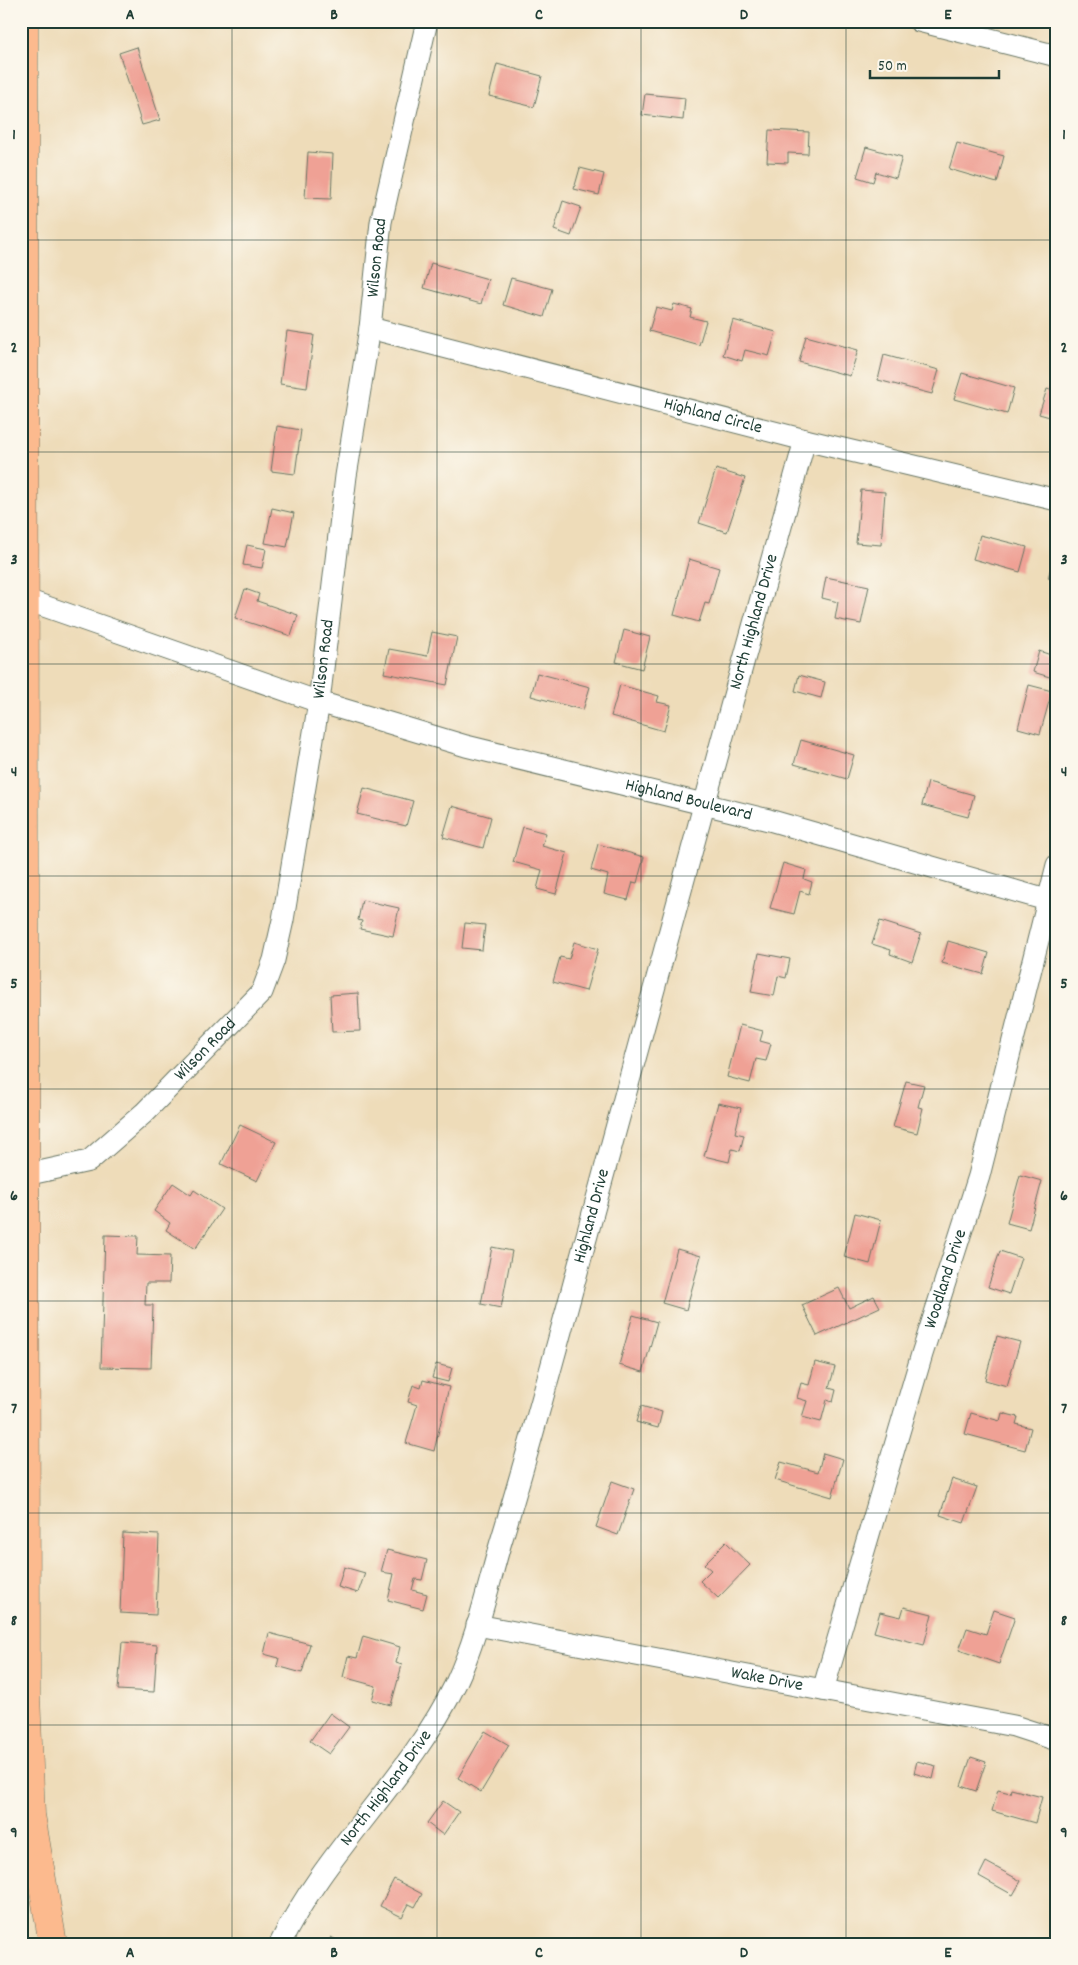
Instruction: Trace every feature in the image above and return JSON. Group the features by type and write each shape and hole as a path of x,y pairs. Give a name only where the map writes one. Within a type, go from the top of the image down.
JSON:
{"main road":[{"path":"24,21 26,1695 32,1814 53,1944"}],"street":[{"name":"Wilson Road","path":"24,1176 89,1161 144,1112 262,992 274,960 283,920 319,702 346,476 370,328 381,222 427,21"},
{"path":"919,21 1057,56"},
{"name":"Highland Circle","path":"370,328 806,440 1057,500"},
{"name":"North Highland Drive","path":"703,804 806,440"},
{"name":"Highland Boulevard","path":"24,599 319,702 466,746 778,823 1052,901"},
{"name":"Highland Drive","path":"477,1625 527,1457 703,804"},
{"name":"Woodland Drive","path":"823,1690 922,1354 979,1176 1052,901 1057,865"},
{"name":"North Highland Drive","path":"280,1944 291,1921 410,1757 438,1715 457,1681 477,1625"},
{"name":"Wake Drive","path":"477,1625 1014,1726 1057,1740"}],"building":[{"path":"137,47 160,120 142,125 119,53"},
{"path":"497,64 542,76 534,107 489,96"},
{"path":"645,94 685,98 683,120 642,115"},
{"path":"769,130 809,132 808,154 788,153 788,163 767,162"},
{"path":"957,143 1004,156 997,183 949,169"},
{"path":"866,147 902,157 896,178 876,172 873,182 857,177"},
{"path":"308,152 333,154 331,199 305,198"},
{"path":"580,168 604,174 599,195 574,189"},
{"path":"563,201 581,207 571,236 554,230"},
{"path":"431,263 488,279 481,304 424,288"},
{"path":"511,278 552,289 544,317 503,305"},
{"path":"674,304 692,309 690,317 706,321 699,345 649,331 656,307 672,311"},
{"path":"733,320 776,332 769,356 745,350 742,361 723,355"},
{"path":"287,331 314,335 307,388 280,384"},
{"path":"806,336 858,350 850,376 799,362"},
{"path":"884,355 939,370 932,394 878,380"},
{"path":"962,373 1014,388 1007,414 954,399"},
{"path":"1047,389 1057,392 1057,419 1039,414"},
{"path":"277,426 301,430 295,474 271,471"},
{"path":"716,469 745,478 727,532 699,523"},
{"path":"861,490 885,492 881,545 856,543"},
{"path":"272,508 294,513 287,547 265,543"},
{"path":"980,535 1027,547 1020,572 973,559"},
{"path":"247,545 266,549 262,568 243,565"},
{"path":"1055,553 1057,553 1057,581 1048,578"},
{"path":"689,559 719,568 709,604 705,603 699,622 674,615"},
{"path":"826,577 869,586 861,624 835,619 838,602 822,598"},
{"path":"245,589 259,594 257,601 298,615 291,636 235,618"},
{"path":"624,630 650,637 642,669 616,662"},
{"path":"432,632 457,637 447,685 384,673 389,649 427,656"},
{"path":"1039,651 1057,657 1053,678 1033,672"},
{"path":"537,673 590,687 583,710 531,696"},
{"path":"799,675 825,682 821,698 795,691"},
{"path":"620,685 659,696 657,702 671,705 664,731 611,716"},
{"path":"1029,685 1052,691 1040,734 1018,728"},
{"path":"801,740 854,755 847,779 794,764"},
{"path":"928,782 974,795 968,817 922,805"},
{"path":"364,788 413,801 406,826 357,814"},
{"path":"452,806 491,817 483,848 443,837"},
{"path":"523,827 546,833 542,846 567,853 556,894 537,889 542,870 513,862"},
{"path":"598,844 644,857 637,883 633,882 628,900 604,894 608,875 591,870"},
{"path":"783,863 806,870 804,879 812,882 809,894 800,891 794,914 770,908"},
{"path":"362,900 399,908 393,936 360,929 362,921 358,920"},
{"path":"880,921 921,934 912,962 890,954 891,950 872,944"},
{"path":"465,923 485,925 482,950 462,948"},
{"path":"948,941 989,953 983,974 942,963"},
{"path":"574,942 598,949 586,991 553,982 560,957 569,959"},
{"path":"759,953 790,959 786,978 778,976 774,996 751,992"},
{"path":"358,993 360,1031 332,1032 330,995"},
{"path":"740,1025 763,1031 760,1041 771,1044 766,1061 756,1059 750,1083 727,1077"},
{"path":"906,1081 924,1085 918,1107 923,1108 917,1133 893,1127"},
{"path":"718,1103 741,1108 735,1133 744,1135 740,1151 732,1149 729,1162 704,1156"},
{"path":"240,1125 276,1142 257,1181 221,1164"},
{"path":"1020,1175 1042,1181 1029,1229 1007,1223"},
{"path":"173,1183 191,1195 194,1190 222,1209 195,1249 166,1230 170,1223 154,1211"},
{"path":"855,1213 881,1220 870,1264 844,1257"},
{"path":"105,1235 138,1236 137,1255 170,1256 169,1283 146,1283 145,1305 153,1305 151,1368 101,1367"},
{"path":"492,1247 512,1251 501,1308 481,1304"},
{"path":"677,1249 701,1256 686,1310 662,1303"},
{"path":"1000,1251 1021,1258 1009,1294 988,1287"},
{"path":"839,1288 849,1308 874,1296 880,1307 817,1336 802,1305"},
{"path":"633,1315 657,1322 643,1372 619,1365"},
{"path":"997,1336 1020,1342 1007,1386 985,1380"},
{"path":"815,1362 835,1367 829,1388 836,1390 833,1402 827,1400 821,1422 802,1417 807,1401 797,1398 801,1383 809,1385"},
{"path":"436,1364 452,1368 448,1382 432,1378"},
{"path":"423,1380 449,1387 434,1451 406,1443 417,1405 408,1402 413,1385 421,1388"},
{"path":"641,1406 662,1412 658,1428 636,1422"},
{"path":"971,1413 1000,1421 1002,1413 1018,1417 1016,1424 1031,1428 1025,1450 965,1434"},
{"path":"823,1453 843,1459 832,1497 775,1480 781,1462 818,1472"},
{"path":"952,1479 977,1487 964,1523 940,1515"},
{"path":"612,1481 634,1489 618,1535 596,1527"},
{"path":"123,1533 159,1535 156,1615 120,1613"},
{"path":"726,1542 750,1565 718,1598 700,1581 711,1570 704,1564"},
{"path":"387,1550 427,1560 422,1580 415,1579 412,1590 427,1594 423,1609 388,1600 394,1574 381,1572"},
{"path":"344,1567 365,1573 358,1593 338,1587"},
{"path":"904,1607 932,1614 924,1645 874,1632 880,1612 901,1617"},
{"path":"994,1610 1015,1617 999,1664 959,1650 967,1628 986,1634"},
{"path":"269,1633 310,1644 302,1673 277,1666 279,1658 264,1654"},
{"path":"363,1636 400,1647 396,1663 402,1665 391,1705 372,1700 376,1686 343,1677 348,1656 357,1658"},
{"path":"122,1642 157,1645 154,1692 118,1690"},
{"path":"330,1713 349,1727 329,1754 310,1741"},
{"path":"485,1731 509,1745 481,1792 458,1778"},
{"path":"971,1757 986,1762 976,1791 961,1786"},
{"path":"917,1761 936,1766 933,1779 914,1773"},
{"path":"1011,1789 1042,1797 1035,1823 992,1811 998,1790 1010,1793"},
{"path":"443,1801 459,1812 443,1835 427,1823"},
{"path":"986,1862 1021,1881 1013,1895 979,1876"},
{"path":"394,1879 422,1894 415,1907 409,1904 402,1917 380,1906"},
{"path":"331,1937 343,1944 331,1944 328,1942"}]}
